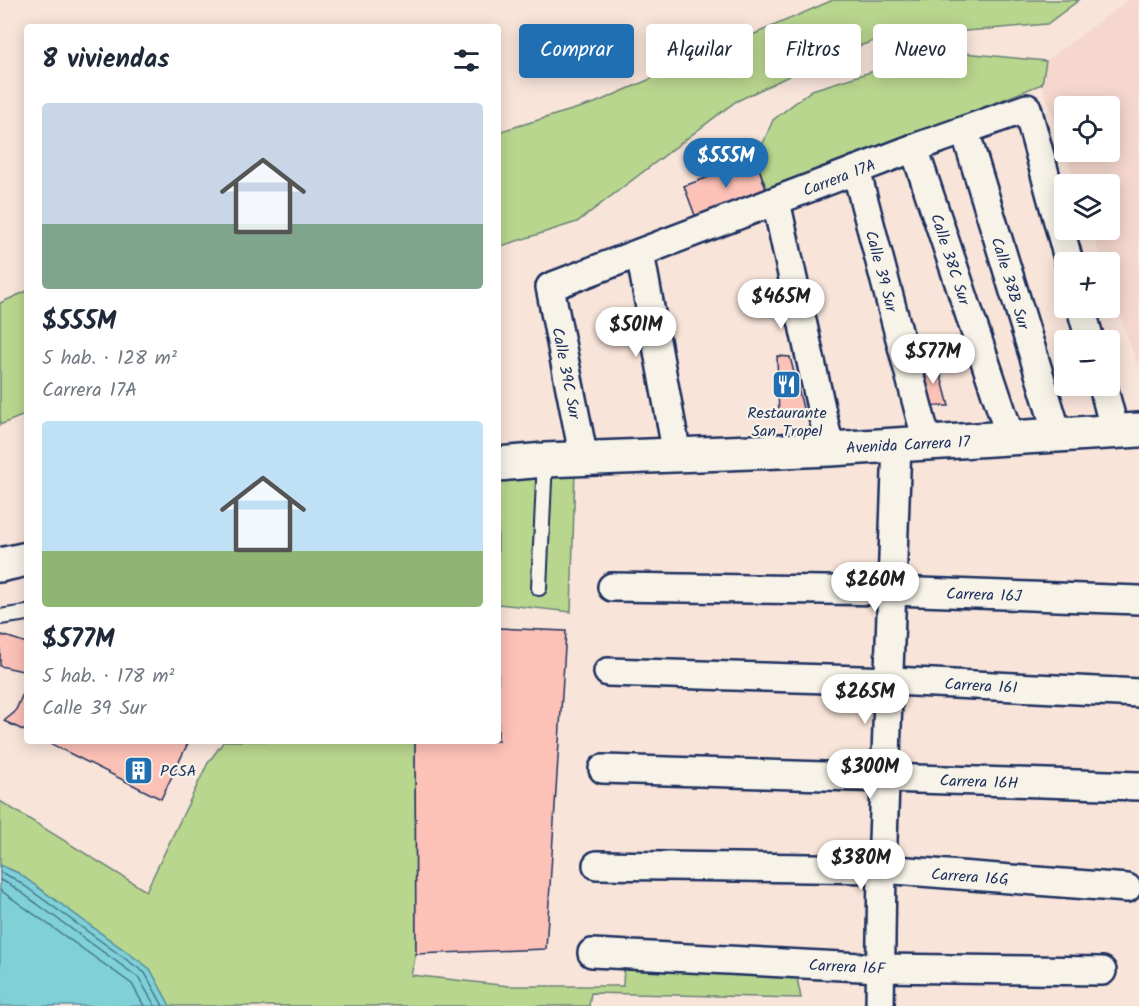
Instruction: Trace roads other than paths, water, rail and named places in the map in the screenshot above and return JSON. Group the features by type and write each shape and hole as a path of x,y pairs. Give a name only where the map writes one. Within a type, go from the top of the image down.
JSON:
{"main road":[{"name":"Avenida Carrera 17","path":"501,464 830,449 1127,431"},
{"path":"0,565 24,560"}],"street":[{"name":"Carrera 17A","path":"550,287 914,148 1027,108 1066,252"},
{"name":"Calle 38B Sur","path":"965,131 1058,436"},
{"name":"Calle 38C Sur","path":"914,148 1011,439"},
{"name":"Calle 39 Sur","path":"856,170 912,443 892,591 882,869 880,1006"},
{"path":"777,201 830,449"},
{"path":"640,253 677,455"},
{"name":"Calle 39C Sur","path":"550,287 584,459"},
{"path":"1108,396 1127,431"},
{"name":"Carrera 16J","path":"612,588 892,591 1139,600"},
{"name":"Carrera 16I","path":"608,672 890,681 1139,693"},
{"name":"Carrera 16H","path":"603,769 1139,786"},
{"name":"Carrera 16G","path":"597,865 882,869 1127,888"},
{"name":"Carrera 16F","path":"592,953 880,968 1102,971"}],"lane":[{"path":"539,588 545,460"},
{"path":"0,617 24,613"}],"water":[{"path":"0,865 18,873 150,969 170,1006 0,1006"}],"place":[{"name":"Restaurante San Tropel","path":"787,384"},
{"name":"PCSA","path":"139,770"}]}
